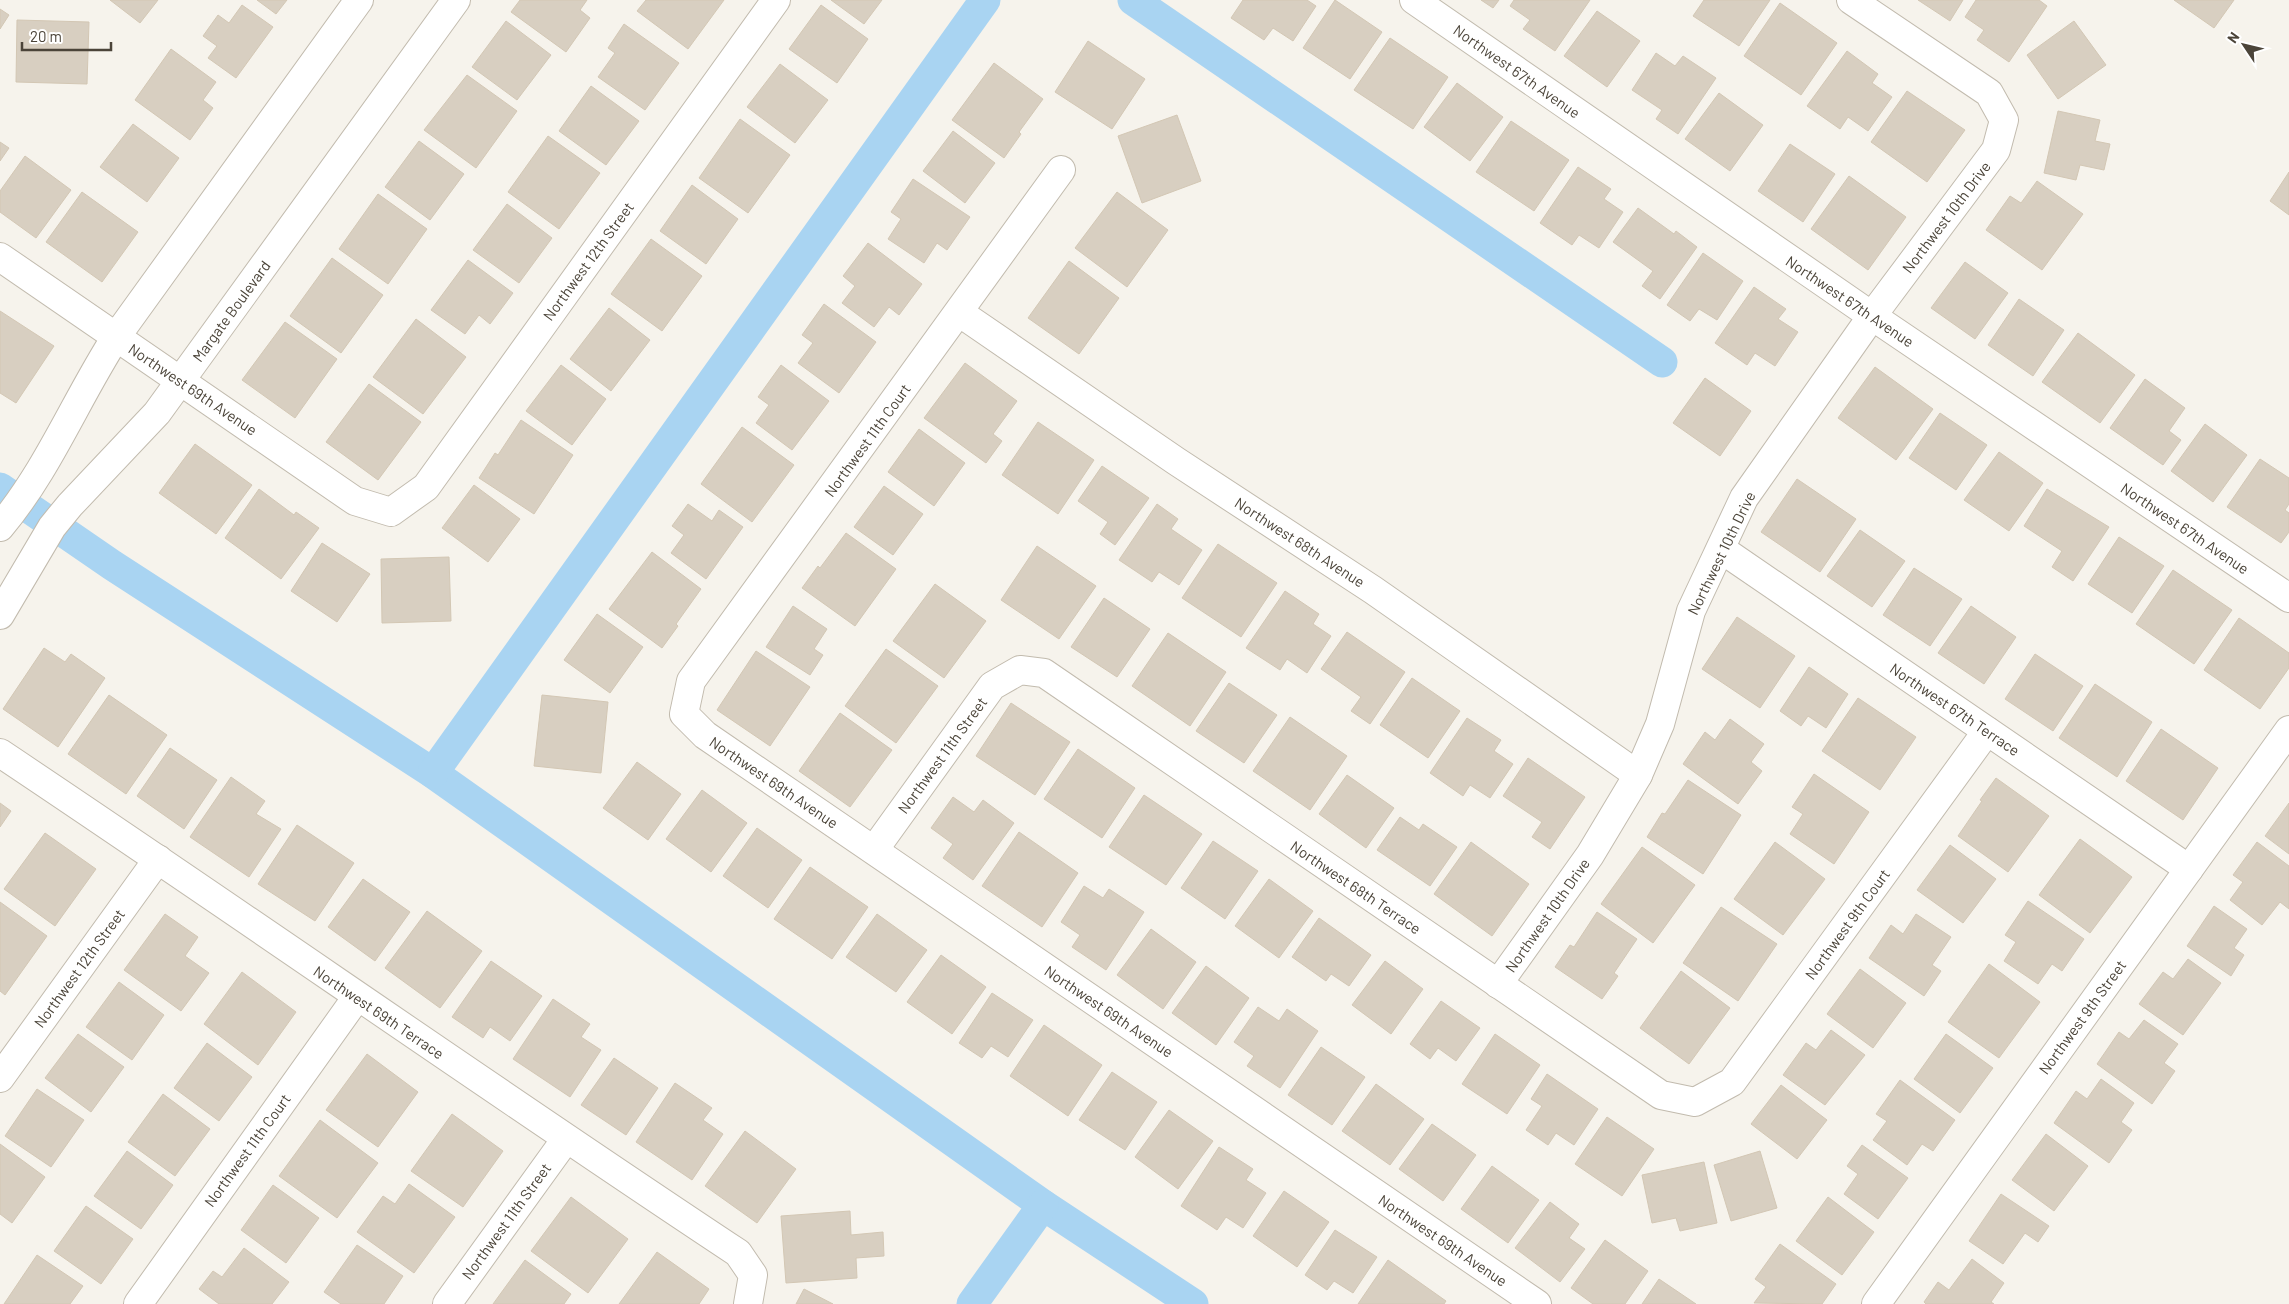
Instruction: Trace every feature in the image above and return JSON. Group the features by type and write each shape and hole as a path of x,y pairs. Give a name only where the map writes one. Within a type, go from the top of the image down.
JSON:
{"street":[{"path":"2,525 36,479 91,375 116,337 359,0"},
{"name":"Margate Boulevard","path":"0,615 38,548 70,505 157,413 456,0"},
{"name":"Northwest 12th Street","path":"391,512 426,487 776,0"},
{"name":"Northwest 67th Avenue","path":"1414,0 1872,316 2289,598"},
{"name":"Northwest 10th Drive","path":"1498,984 1590,855 1638,775 1660,724 1691,610 1744,498 1872,316 1996,150 2004,120 1989,93 1851,0"},
{"name":"Northwest 11th Court","path":"684,714 691,681 960,313 1061,170"},
{"name":"Northwest 69th Avenue","path":"0,257 356,501 391,512"},
{"name":"Northwest 68th Avenue","path":"960,313 1176,461 1373,590 1638,775"},
{"name":"Northwest 67th Terrace","path":"1721,549 2189,868"},
{"name":"Northwest 11th Street","path":"874,850 992,686 1020,670"},
{"name":"Northwest 68th Terrace","path":"1020,670 1044,673 1660,1095 1694,1102"},
{"name":"Northwest 69th Avenue","path":"684,714 705,735 1537,1304"},
{"name":"Northwest 9th Street","path":"1876,1304 2289,730"},
{"name":"Northwest 9th Court","path":"1694,1102 1732,1082 1987,731"},
{"name":"Northwest 69th Terrace","path":"0,753 566,1139 738,1253 753,1275 748,1304"},
{"name":"Northwest 12th Street","path":"0,1078 158,859"},
{"name":"Northwest 11th Court","path":"138,1304 357,997"},
{"name":"Northwest 11th Street","path":"447,1304 566,1139"}],"building":[{"path":"110,0 158,0 140,23"},
{"path":"257,0 287,0 276,14"},
{"path":"520,0 587,0 580,10 590,18 566,52 511,12"},
{"path":"646,0 724,0 688,49 637,11"},
{"path":"831,0 882,0 864,24"},
{"path":"1243,0 1307,0 1316,6 1293,41 1273,28 1264,40 1231,18"},
{"path":"1335,0 1382,32 1350,79 1303,48"},
{"path":"1481,0 1499,0 1493,8"},
{"path":"1514,0 1590,0 1555,51 1523,29 1530,20 1510,6"},
{"path":"1704,0 1770,0 1739,46 1693,16"},
{"path":"1918,0 1963,0 1950,21"},
{"path":"1976,0 2039,0 2047,6 2009,62 1977,40 1984,30 1965,17"},
{"path":"2174,0 2234,0 2214,28"},
{"path":"1780,3 1837,43 1801,95 1744,56"},
{"path":"242,5 273,27 236,78 208,58 217,46 203,36 218,15 229,23"},
{"path":"821,5 868,39 837,83 789,49"},
{"path":"0,9 9,15 0,29"},
{"path":"1597,11 1640,41 1607,87 1564,56"},
{"path":"17,20 89,22 87,84 16,82"},
{"path":"506,21 551,55 517,100 472,67"},
{"path":"2074,21 2106,65 2058,99 2027,55"},
{"path":"624,24 679,63 645,110 598,77 615,53 608,48"},
{"path":"1390,38 1448,77 1413,129 1354,90"},
{"path":"1088,41 1145,79 1112,129 1055,92"},
{"path":"171,49 216,82 203,100 213,108 190,140 135,100"},
{"path":"1847,51 1878,74 1872,83 1892,97 1868,131 1848,117 1840,129 1807,106"},
{"path":"1656,53 1675,66 1683,56 1716,78 1678,134 1656,119 1662,110 1632,90"},
{"path":"994,63 1043,99 1019,132 1021,134 1004,158 952,120"},
{"path":"780,64 828,100 795,143 747,107"},
{"path":"467,75 517,111 476,168 424,130"},
{"path":"1457,83 1503,117 1470,161 1424,127"},
{"path":"591,86 639,121 606,165 559,131"},
{"path":"1907,91 1965,130 1927,182 1871,142"},
{"path":"1719,93 1763,125 1730,171 1685,139"},
{"path":"2058,111 2100,120 2095,141 2110,144 2104,170 2080,165 2076,180 2044,173"},
{"path":"1177,115 1201,181 1142,203 1118,136"},
{"path":"740,119 790,155 748,213 699,178"},
{"path":"1511,121 1569,160 1534,211 1476,172"},
{"path":"133,124 179,158 147,202 100,167"},
{"path":"953,131 995,163 965,203 923,171"},
{"path":"548,136 600,173 559,229 508,192"},
{"path":"419,141 464,174 430,220 385,187"},
{"path":"0,142 9,148 0,161"},
{"path":"1790,144 1835,174 1803,222 1758,191"},
{"path":"25,156 71,190 36,238 0,212 0,191"},
{"path":"1578,167 1611,189 1604,199 1623,212 1599,248 1579,235 1572,245 1540,223"},
{"path":"2289,172 2289,215 2270,201"},
{"path":"1849,176 1906,217 1868,270 1811,229"},
{"path":"913,179 970,217 947,250 937,243 924,263 888,239 901,219 891,212"},
{"path":"2037,181 2083,214 2042,270 1986,230 2010,196 2021,203"},
{"path":"692,185 738,219 706,264 660,231"},
{"path":"82,192 138,232 102,282 46,242"},
{"path":"1117,192 1168,230 1127,287 1075,248"},
{"path":"378,194 427,229 388,284 339,249"},
{"path":"507,204 552,238 519,283 473,250"},
{"path":"1638,208 1674,234 1676,231 1697,247 1660,299 1642,286 1653,271 1613,242"},
{"path":"651,239 702,276 662,331 611,294"},
{"path":"868,243 922,284 899,315 889,307 874,327 842,303 855,286 843,276"},
{"path":"1703,253 1743,281 1717,320 1699,309 1690,321 1667,305"},
{"path":"332,258 383,295 341,353 290,316"},
{"path":"468,260 513,293 490,324 479,315 465,334 431,310"},
{"path":"1069,261 1119,298 1079,354 1028,318"},
{"path":"1965,262 2008,293 1975,339 1931,308"},
{"path":"1754,287 1786,309 1778,319 1798,332 1775,366 1755,353 1747,365 1715,343"},
{"path":"2019,299 2064,330 2033,376 1988,345"},
{"path":"824,304 876,342 839,393 798,363 813,343 802,335"},
{"path":"609,308 650,340 611,391 570,359"},
{"path":"0,311 54,346 16,403 0,393"},
{"path":"416,319 466,357 423,414 373,377"},
{"path":"285,322 337,359 295,418 242,380"},
{"path":"2078,333 2135,375 2100,423 2042,382"},
{"path":"965,363 1017,401 993,434 1002,441 986,463 924,418"},
{"path":"561,365 606,399 572,445 526,411"},
{"path":"781,365 829,401 792,450 756,423 769,405 758,397"},
{"path":"1875,367 1933,409 1896,460 1838,418"},
{"path":"1705,378 1751,411 1720,456 1673,423"},
{"path":"2145,379 2185,408 2169,431 2181,440 2163,465 2110,428"},
{"path":"369,384 421,422 378,480 326,442"},
{"path":"1940,413 1987,445 1956,490 1909,458"},
{"path":"521,420 573,455 534,514 479,478 495,453 498,455"},
{"path":"1038,422 1094,460 1058,514 1002,475"},
{"path":"2205,424 2247,455 2213,502 2171,471"},
{"path":"742,427 794,465 752,522 701,484"},
{"path":"919,429 965,463 934,506 888,472"},
{"path":"195,444 252,485 216,534 159,493"},
{"path":"1999,452 2043,483 2009,531 1964,500"},
{"path":"2260,459 2289,478 2289,504 2285,510 2289,513 2289,532 2281,543 2227,507"},
{"path":"1102,466 1149,498 1115,545 1100,534 1108,522 1078,501"},
{"path":"1797,479 1856,519 1820,572 1761,532"},
{"path":"474,485 520,519 488,562 442,528"},
{"path":"884,486 923,514 893,555 854,527"},
{"path":"259,489 294,515 296,512 319,528 281,579 225,538"},
{"path":"2047,489 2109,527 2073,581 2052,567 2062,551 2024,526"},
{"path":"688,504 712,521 719,510 743,527 706,579 671,553 684,535 672,526"},
{"path":"1157,504 1178,519 1171,529 1202,550 1179,585 1159,572 1152,582 1119,560"},
{"path":"1860,530 1905,561 1872,607 1827,576"},
{"path":"846,533 896,569 855,626 802,588 818,566 820,568"},
{"path":"2119,537 2164,566 2132,613 2088,584"},
{"path":"322,543 370,574 337,622 291,591"},
{"path":"1218,544 1277,583 1241,637 1182,598"},
{"path":"1037,546 1096,586 1059,639 1001,600"},
{"path":"652,552 701,589 676,624 678,626 662,648 609,609"},
{"path":"449,557 451,621 382,623 381,559"},
{"path":"1914,568 1962,599 1930,646 1883,615"},
{"path":"2173,570 2232,610 2194,664 2136,624"},
{"path":"935,584 986,621 944,678 893,641"},
{"path":"1285,591 1319,614 1313,624 1331,636 1307,673 1287,659 1280,670 1246,648"},
{"path":"1104,598 1150,629 1117,677 1071,647"},
{"path":"793,606 827,629 814,649 823,655 810,675 766,647"},
{"path":"1971,606 2016,637 1984,684 1938,653"},
{"path":"597,614 643,647 610,693 564,660"},
{"path":"1737,617 1795,656 1760,708 1702,669"},
{"path":"2239,618 2289,653 2289,668 2260,709 2204,670"},
{"path":"1347,632 1405,672 1370,724 1351,711 1361,697 1321,669"},
{"path":"1168,633 1226,672 1190,726 1132,686"},
{"path":"44,648 65,662 71,654 105,678 58,747 3,709"},
{"path":"886,649 938,686 896,743 845,706"},
{"path":"756,651 810,687 770,746 717,710"},
{"path":"2035,654 2083,686 2053,731 2005,699"},
{"path":"1809,667 1848,694 1826,728 1808,716 1801,726 1780,711"},
{"path":"1412,678 1460,711 1428,758 1380,725"},
{"path":"1229,683 1277,715 1244,763 1196,731"},
{"path":"2095,684 2152,722 2117,777 2059,738"},
{"path":"109,695 167,735 126,794 68,754"},
{"path":"542,695 608,702 601,773 534,766"},
{"path":"1858,698 1916,737 1880,790 1822,751"},
{"path":"1011,703 1070,742 1035,795 976,756"},
{"path":"840,713 892,750 850,807 799,771"},
{"path":"1290,717 1347,756 1310,810 1253,771"},
{"path":"1467,718 1501,740 1494,751 1513,764 1490,798 1470,785 1463,796 1430,773"},
{"path":"1730,719 1764,744 1751,762 1762,771 1738,804 1683,764 1705,732 1715,740"},
{"path":"2161,729 2218,768 2183,820 2126,781"},
{"path":"170,748 217,780 184,829 137,796"},
{"path":"1078,749 1135,788 1102,838 1044,799"},
{"path":"1528,758 1585,797 1550,849 1532,837 1542,822 1503,796"},
{"path":"637,762 681,794 648,840 603,808"},
{"path":"1814,774 1869,812 1834,864 1790,834 1803,814 1792,807"},
{"path":"1347,775 1394,808 1366,848 1319,814"},
{"path":"231,777 265,801 256,814 281,829 249,877 190,837"},
{"path":"1996,778 2049,816 2008,872 1958,836"},
{"path":"1688,780 1741,815 1703,874 1647,837 1662,813 1665,814"},
{"path":"702,790 747,823 711,872 666,839"},
{"path":"1144,795 1202,834 1166,885 1109,847"},
{"path":"953,797 974,812 983,800 1014,823 973,880 943,858 953,844 931,828"},
{"path":"0,803 11,811 0,827"},
{"path":"2289,803 2289,854 2265,836"},
{"path":"1400,817 1419,830 1423,824 1457,847 1430,886 1377,850"},
{"path":"297,825 354,863 315,921 258,884"},
{"path":"757,828 802,860 768,908 723,876"},
{"path":"1019,832 1078,873 1042,927 982,886"},
{"path":"45,833 96,869 55,926 4,889"},
{"path":"2080,839 2132,877 2090,933 2039,895"},
{"path":"1213,841 1258,871 1225,919 1181,888"},
{"path":"1471,842 1529,884 1492,936 1434,894"},
{"path":"1775,842 1825,879 1783,935 1734,899"},
{"path":"2257,842 2289,866 2289,909 2280,902 2262,925 2230,900 2243,882 2233,875"},
{"path":"1950,845 1996,879 1963,923 1917,890"},
{"path":"1642,847 1695,885 1653,943 1601,904"},
{"path":"810,867 868,907 832,959 774,919"},
{"path":"363,879 410,912 375,961 328,927"},
{"path":"1269,879 1313,911 1279,958 1235,926"},
{"path":"1084,886 1103,898 1109,889 1144,912 1106,970 1072,947 1080,935 1061,922"},
{"path":"2028,901 2084,939 2062,971 2052,964 2038,984 2004,961 2016,942 2005,935"},
{"path":"0,902 47,936 5,995 0,991"},
{"path":"2214,906 2247,929 2234,948 2244,955 2231,976 2187,946"},
{"path":"1721,907 1777,944 1738,1001 1683,963"},
{"path":"427,911 482,951 440,1008 385,968"},
{"path":"1597,912 1637,939 1614,973 1618,976 1602,999 1555,967 1570,945 1574,947"},
{"path":"165,914 198,937 185,956 209,973 181,1011 124,970"},
{"path":"877,914 927,950 896,992 846,957"},
{"path":"1916,914 1951,937 1932,965 1941,971 1924,996 1869,958 1891,925 1903,934"},
{"path":"1319,918 1371,955 1349,986 1331,974 1326,981 1292,957"},
{"path":"1151,929 1196,962 1163,1009 1117,975"},
{"path":"941,955 986,987 952,1034 907,1002"},
{"path":"2188,959 2221,983 2183,1035 2139,1004 2163,972 2173,979"},
{"path":"491,961 542,996 510,1041 490,1027 483,1038 452,1017"},
{"path":"1385,961 1423,989 1391,1034 1352,1005"},
{"path":"1989,964 2040,1002 1999,1058 1948,1022"},
{"path":"1206,966 1249,998 1216,1045 1172,1013"},
{"path":"1860,969 1906,1003 1873,1048 1827,1014"},
{"path":"1681,971 1730,1008 1689,1064 1640,1028"},
{"path":"242,972 296,1012 258,1065 204,1024"},
{"path":"119,982 164,1015 132,1060 86,1027"},
{"path":"992,993 1033,1020 1008,1057 991,1046 982,1058 959,1043"},
{"path":"553,999 590,1024 581,1037 601,1050 570,1097 513,1059"},
{"path":"1441,1001 1480,1028 1456,1061 1438,1048 1430,1059 1410,1044"},
{"path":"1258,1007 1279,1021 1287,1009 1318,1031 1280,1088 1247,1066 1254,1056 1234,1042"},
{"path":"2144,1020 2178,1044 2164,1063 2175,1071 2152,1104 2097,1064 2119,1032 2129,1039"},
{"path":"1044,1025 1102,1065 1068,1116 1010,1076"},
{"path":"1831,1030 1865,1055 1825,1105 1783,1075 1806,1043 1816,1050"},
{"path":"78,1034 124,1067 91,1112 45,1078"},
{"path":"1495,1034 1540,1065 1507,1114 1462,1084"},
{"path":"1946,1034 1993,1068 1960,1113 1914,1079"},
{"path":"207,1043 252,1077 219,1121 174,1088"},
{"path":"1321,1047 1365,1077 1332,1125 1288,1095"},
{"path":"367,1054 418,1092 378,1147 326,1110"},
{"path":"614,1058 658,1088 626,1135 581,1105"},
{"path":"1112,1072 1157,1102 1125,1150 1079,1120"},
{"path":"1547,1074 1598,1109 1574,1145 1556,1133 1548,1145 1526,1130 1542,1106 1531,1099"},
{"path":"2101,1079 2134,1103 2121,1122 2132,1130 2109,1163 2054,1123 2076,1091 2087,1099"},
{"path":"1900,1080 1955,1120 1933,1151 1922,1144 1907,1165 1873,1140 1887,1121 1876,1114"},
{"path":"675,1083 712,1108 703,1120 723,1134 692,1180 636,1142"},
{"path":"1376,1084 1424,1119 1390,1165 1342,1131"},
{"path":"1781,1085 1827,1120 1797,1159 1751,1124"},
{"path":"37,1089 84,1120 51,1167 5,1136"},
{"path":"163,1094 210,1129 175,1176 128,1142"},
{"path":"1169,1110 1213,1141 1178,1189 1135,1157"},
{"path":"452,1114 503,1151 463,1207 411,1171"},
{"path":"1607,1117 1654,1149 1622,1196 1575,1164"},
{"path":"320,1120 378,1163 337,1218 279,1176"},
{"path":"1432,1124 1476,1155 1443,1201 1399,1169"},
{"path":"745,1131 796,1169 757,1223 705,1186"},
{"path":"2046,1134 2088,1166 2054,1211 2012,1180"},
{"path":"0,1144 45,1177 12,1223 0,1214"},
{"path":"1862,1145 1908,1178 1878,1219 1844,1194 1858,1174 1847,1166"},
{"path":"1219,1147 1253,1169 1246,1180 1266,1193 1243,1228 1226,1217 1217,1230 1181,1206"},
{"path":"127,1151 173,1185 141,1229 94,1196"},
{"path":"1760,1151 1777,1208 1731,1221 1714,1165"},
{"path":"1704,1162 1717,1223 1680,1231 1676,1218 1652,1223 1642,1175"},
{"path":"1492,1166 1539,1200 1508,1243 1461,1209"},
{"path":"409,1184 455,1217 414,1273 357,1232 383,1196 395,1204"},
{"path":"273,1185 319,1218 286,1263 241,1230"},
{"path":"1284,1191 1329,1222 1297,1267 1253,1236"},
{"path":"2001,1194 2049,1226 2038,1242 2025,1233 2003,1264 1969,1241"},
{"path":"571,1197 628,1239 588,1293 531,1251"},
{"path":"1828,1197 1874,1232 1842,1275 1796,1241"},
{"path":"1550,1202 1579,1224 1569,1238 1585,1249 1560,1282 1515,1248"},
{"path":"86,1206 133,1239 101,1284 54,1251"},
{"path":"850,1211 851,1235 883,1232 884,1256 856,1258 857,1278 786,1283 781,1216"},
{"path":"1335,1230 1377,1257 1353,1293 1334,1281 1327,1290 1305,1275"},
{"path":"1605,1240 1648,1271 1625,1304 1593,1304 1571,1288"},
{"path":"1780,1244 1836,1284 1822,1304 1754,1303 1766,1287 1755,1279"},
{"path":"357,1245 403,1276 384,1304 341,1304 324,1292"},
{"path":"244,1248 289,1282 272,1304 219,1304 199,1289 213,1271 222,1277"},
{"path":"657,1252 709,1289 699,1304 619,1304"},
{"path":"37,1255 83,1286 70,1304 4,1304"},
{"path":"1972,1259 2004,1283 1991,1302 1994,1304 1926,1304 1924,1302 1938,1282 1949,1290"},
{"path":"525,1260 571,1294 564,1304 493,1304"},
{"path":"1388,1260 1446,1301 1444,1304 1358,1304"},
{"path":"1659,1279 1696,1304 1642,1304"},
{"path":"804,1289 833,1304 796,1304"}],"waterway":[{"path":"433,773 985,0"},
{"path":"1133,0 1662,362"},
{"path":"0,488 112,565 433,773 1043,1205 1193,1304"},
{"path":"972,1304 1043,1205"}]}
